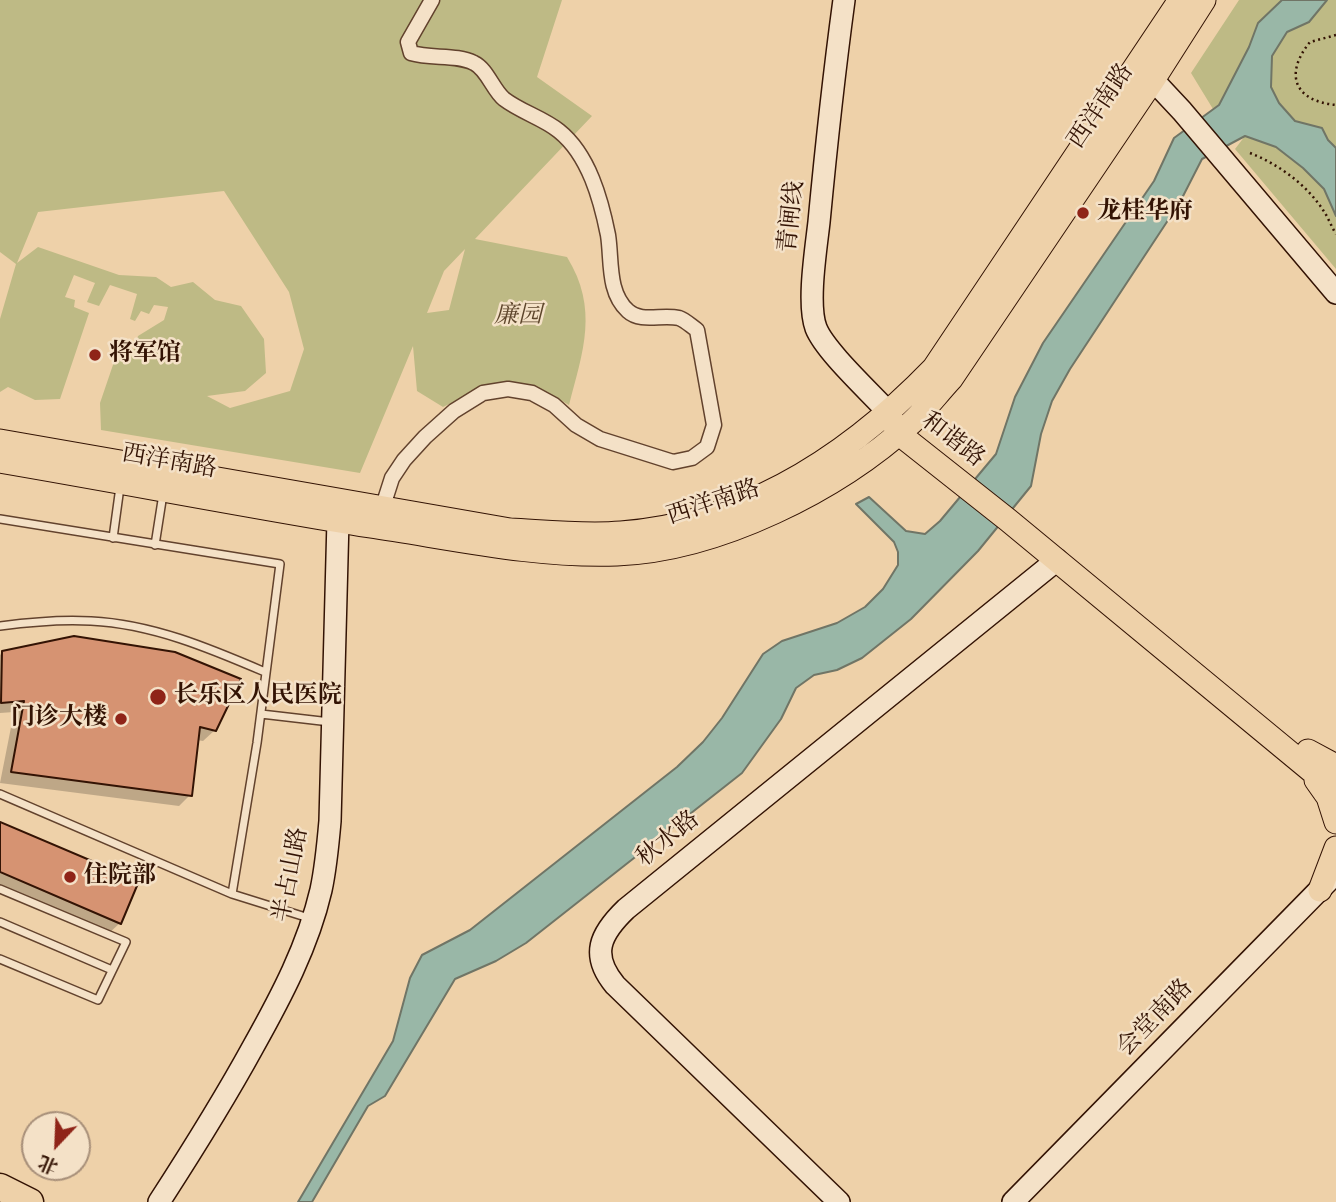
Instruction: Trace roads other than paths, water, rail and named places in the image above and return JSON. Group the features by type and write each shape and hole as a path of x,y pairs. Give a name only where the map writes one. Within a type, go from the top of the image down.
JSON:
{"highway":[{"path":"0,1187 30,1202"}],"main road":[{"name":"西洋南路","path":"0,441 510,530 573,534 623,533 683,523 725,512 786,485 853,441 900,423 1180,0"},
{"name":"西洋南路","path":"0,461 338,520 522,549 575,554 619,554 653,550 706,537 782,509 839,477 951,379 1204,0"},
{"name":"和谐路","path":"900,423 1306,757 1336,791"},
{"name":"和谐路","path":"1012,514 1057,560 1306,757 1336,774"},
{"path":"1306,757 1336,766"},
{"path":"1306,757 1328,797 1336,822"},
{"path":"1332,889 1336,848"}],"street":[{"path":"383,506 392,478 404,460 454,411 483,393 508,389 532,393 554,405 576,425 600,439 673,462 692,458 707,447 713,425 697,330 681,318 642,317 628,312 615,293 604,222 586,164 576,149 559,131 502,98 475,63 451,57 427,58 411,54 408,42 432,0"},
{"name":"青闸线","path":"844,0 815,264 813,311 816,328 826,345 900,423"},
{"path":"1153,80 1336,293"},
{"name":"半占山路","path":"159,1202 222,1102 266,1024 297,962 313,919 327,851 338,520"},
{"name":"秋水路","path":"839,1202 615,985 604,968 600,945 609,928 626,909 1057,560"},
{"name":"会堂南路","path":"1013,1202 1332,889"},
{"name":"会堂南路","path":"1033,1202 1332,889"}],"lane":[{"path":"113,538 121,482"},
{"path":"155,545 164,489"},
{"path":"0,519 280,564 261,714 232,894"},
{"path":"0,626 39,621 91,621 145,628 265,672"},
{"path":"261,714 331,722"},
{"path":"0,794 232,894 313,919"},
{"path":"0,889 126,942 97,1000 0,958"},
{"path":"0,922 112,970"}],"place":[{"name":"龙桂华府","path":"1083,213"},
{"name":"将军馆","path":"95,355"},
{"name":"长乐区人民医院","path":"158,697"},
{"name":"门诊大楼","path":"121,719"},
{"name":"住院部","path":"70,877"}],"park label":[{"name":"廉园","path":"518,317"}]}
